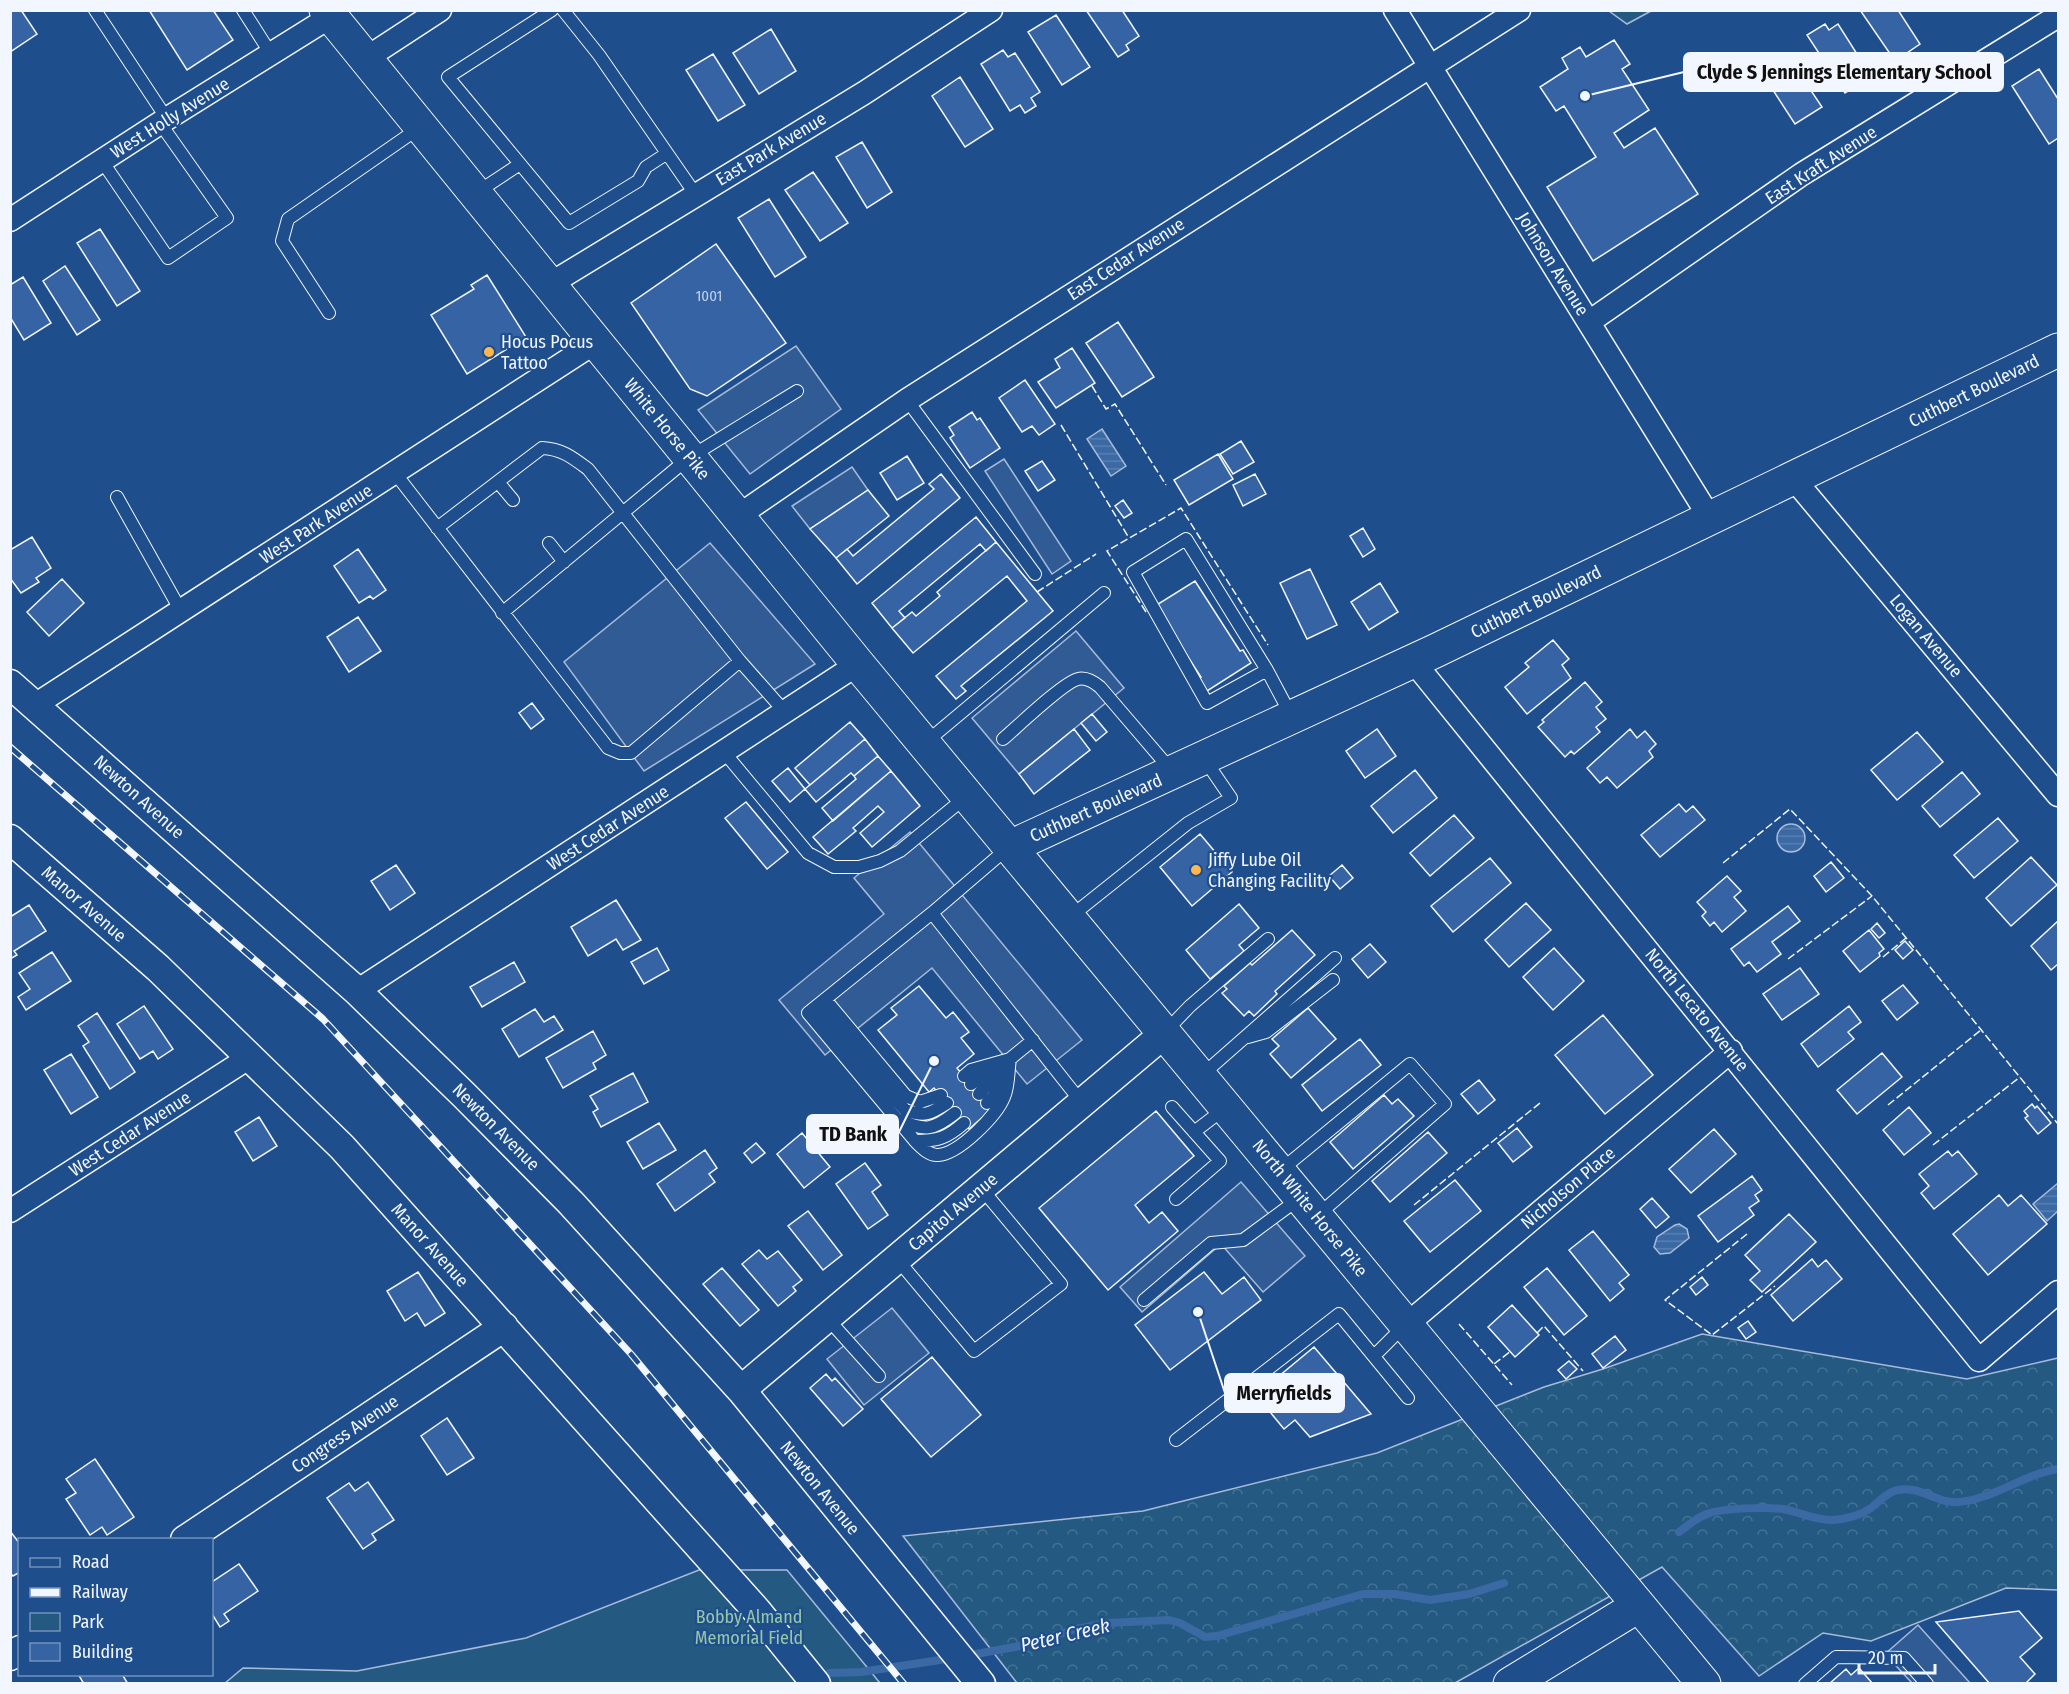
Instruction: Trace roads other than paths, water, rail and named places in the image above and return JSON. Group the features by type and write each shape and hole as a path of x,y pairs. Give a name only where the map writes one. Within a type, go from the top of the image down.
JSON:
{"main road":[{"name":"White Horse Pike","path":"328,14 1010,847"},
{"name":"Cuthbert Boulevard","path":"1010,847 1413,661 2058,350"},
{"name":"North White Horse Pike","path":"1010,847 1310,1206 1638,1606"},
{"path":"1527,1677 1638,1606 1696,1681"}],"street":[{"path":"364,59 440,10"},
{"name":"East Park Avenue","path":"550,284 864,93 991,10"},
{"name":"Johnson Avenue","path":"1395,10 1710,518"},
{"name":"East Cedar Avenue","path":"738,516 907,400 1519,10"},
{"name":"West Holly Avenue","path":"10,220 270,54 328,14"},
{"name":"East Kraft Avenue","path":"1589,322 1802,174 2058,16"},
{"name":"West Park Avenue","path":"35,705 596,342"},
{"name":"Logan Avenue","path":"1793,478 2058,795"},
{"name":"North Lecato Avenue","path":"1413,661 1979,1359 2058,1292"},
{"name":"West Cedar Avenue","path":"357,992 858,664"},
{"name":"Newton Avenue","path":"10,684 357,992 465,1095 571,1203 741,1390 977,1679"},
{"name":"Manor Avenue","path":"10,839 158,968 342,1147 757,1611 816,1683"},
{"name":"Capitol Avenue","path":"741,1390 1165,1033"},
{"name":"Nicholson Place","path":"1406,1325 1731,1052"},
{"name":"West Cedar Avenue","path":"10,1211 250,1057"},
{"name":"Congress Avenue","path":"187,1538 504,1327"}],"lane":[{"path":"95,10 227,218 168,258 102,161"},
{"path":"243,10 270,54"},
{"path":"552,10 448,77 569,223 638,181 646,167 666,154"},
{"path":"563,10 598,55 696,195"},
{"path":"329,313 282,241 288,219 420,127"},
{"path":"475,194 520,164"},
{"path":"502,613 690,457 797,392"},
{"path":"907,400 1035,574"},
{"path":"437,528 542,448 555,448 568,453 588,469 740,661 785,712"},
{"path":"394,473 608,748 620,753 631,753 740,661"},
{"path":"498,482 513,500"},
{"path":"117,497 181,611"},
{"path":"1267,670 1207,703 1133,572 1186,539 1267,670 1292,718"},
{"path":"549,543 564,562"},
{"path":"924,744 1104,593"},
{"path":"1003,739 1065,687 1080,678 1100,687 1173,773"},
{"path":"724,752 808,853 834,867 859,867 880,861 900,851 967,796"},
{"path":"1069,918 1188,823 1231,798 1204,759"},
{"path":"816,1006 933,913 1010,847"},
{"path":"933,913 1082,1103"},
{"path":"1165,1033 1190,1006 1268,939"},
{"path":"1201,1076 1335,958"},
{"path":"1244,1038 1266,1032 1334,981"},
{"path":"816,1006 906,1096 920,1102 944,1099"},
{"path":"816,1006 915,1141 926,1151 938,1155 962,1144 1000,1106 1005,1095 1010,1059"},
{"path":"983,1098 1010,1059 1033,1040"},
{"path":"967,1080 971,1071 1010,1059"},
{"path":"1144,1300 1211,1243 1243,1239 1310,1206 1445,1104 1410,1064 1280,1171"},
{"path":"1194,1132 1227,1106"},
{"path":"1172,1107 1220,1161 1176,1199"},
{"path":"898,1119 918,1128 940,1125 955,1113"},
{"path":"915,1141 928,1141 949,1136 964,1123"},
{"path":"897,1259 974,1351 1061,1284 981,1188"},
{"path":"1176,1440 1339,1314 1408,1398"},
{"path":"827,1318 879,1376"},
{"path":"1374,1356 1406,1325"},
{"path":"1806,1683 1836,1657 1904,1658 1927,1683"}],"waterway":[{"name":"Peter Creek","path":"1679,1532 1706,1514 1735,1509 1776,1508 1826,1520 1848,1518 1867,1511 1893,1491 1905,1489 1951,1502 1972,1500 2033,1476 2058,1469"},
{"name":"Peter Creek","path":"965,1656 1020,1646 1076,1629 1107,1623 1169,1620 1180,1623 1205,1637 1217,1636 1363,1594 1395,1594 1430,1600 1469,1594 1504,1583"},
{"name":"Peter Creek","path":"817,1678 830,1673 861,1672 953,1658"}],"railway":[{"path":"10,747 323,1019 631,1354 904,1684"}],"place":[{"name":"Clyde S Jennings Elementary School","path":"1585,96"},
{"name":"Hocus Pocus Tattoo","path":"489,352"},
{"name":"Jiffy Lube Oil Changing Facility","path":"1196,870"},
{"name":"TD Bank","path":"934,1061"},
{"name":"Merryfields","path":"1198,1312"}],"park label":[{"name":"Bobby Almand Memorial Field","path":"749,1627"}]}
